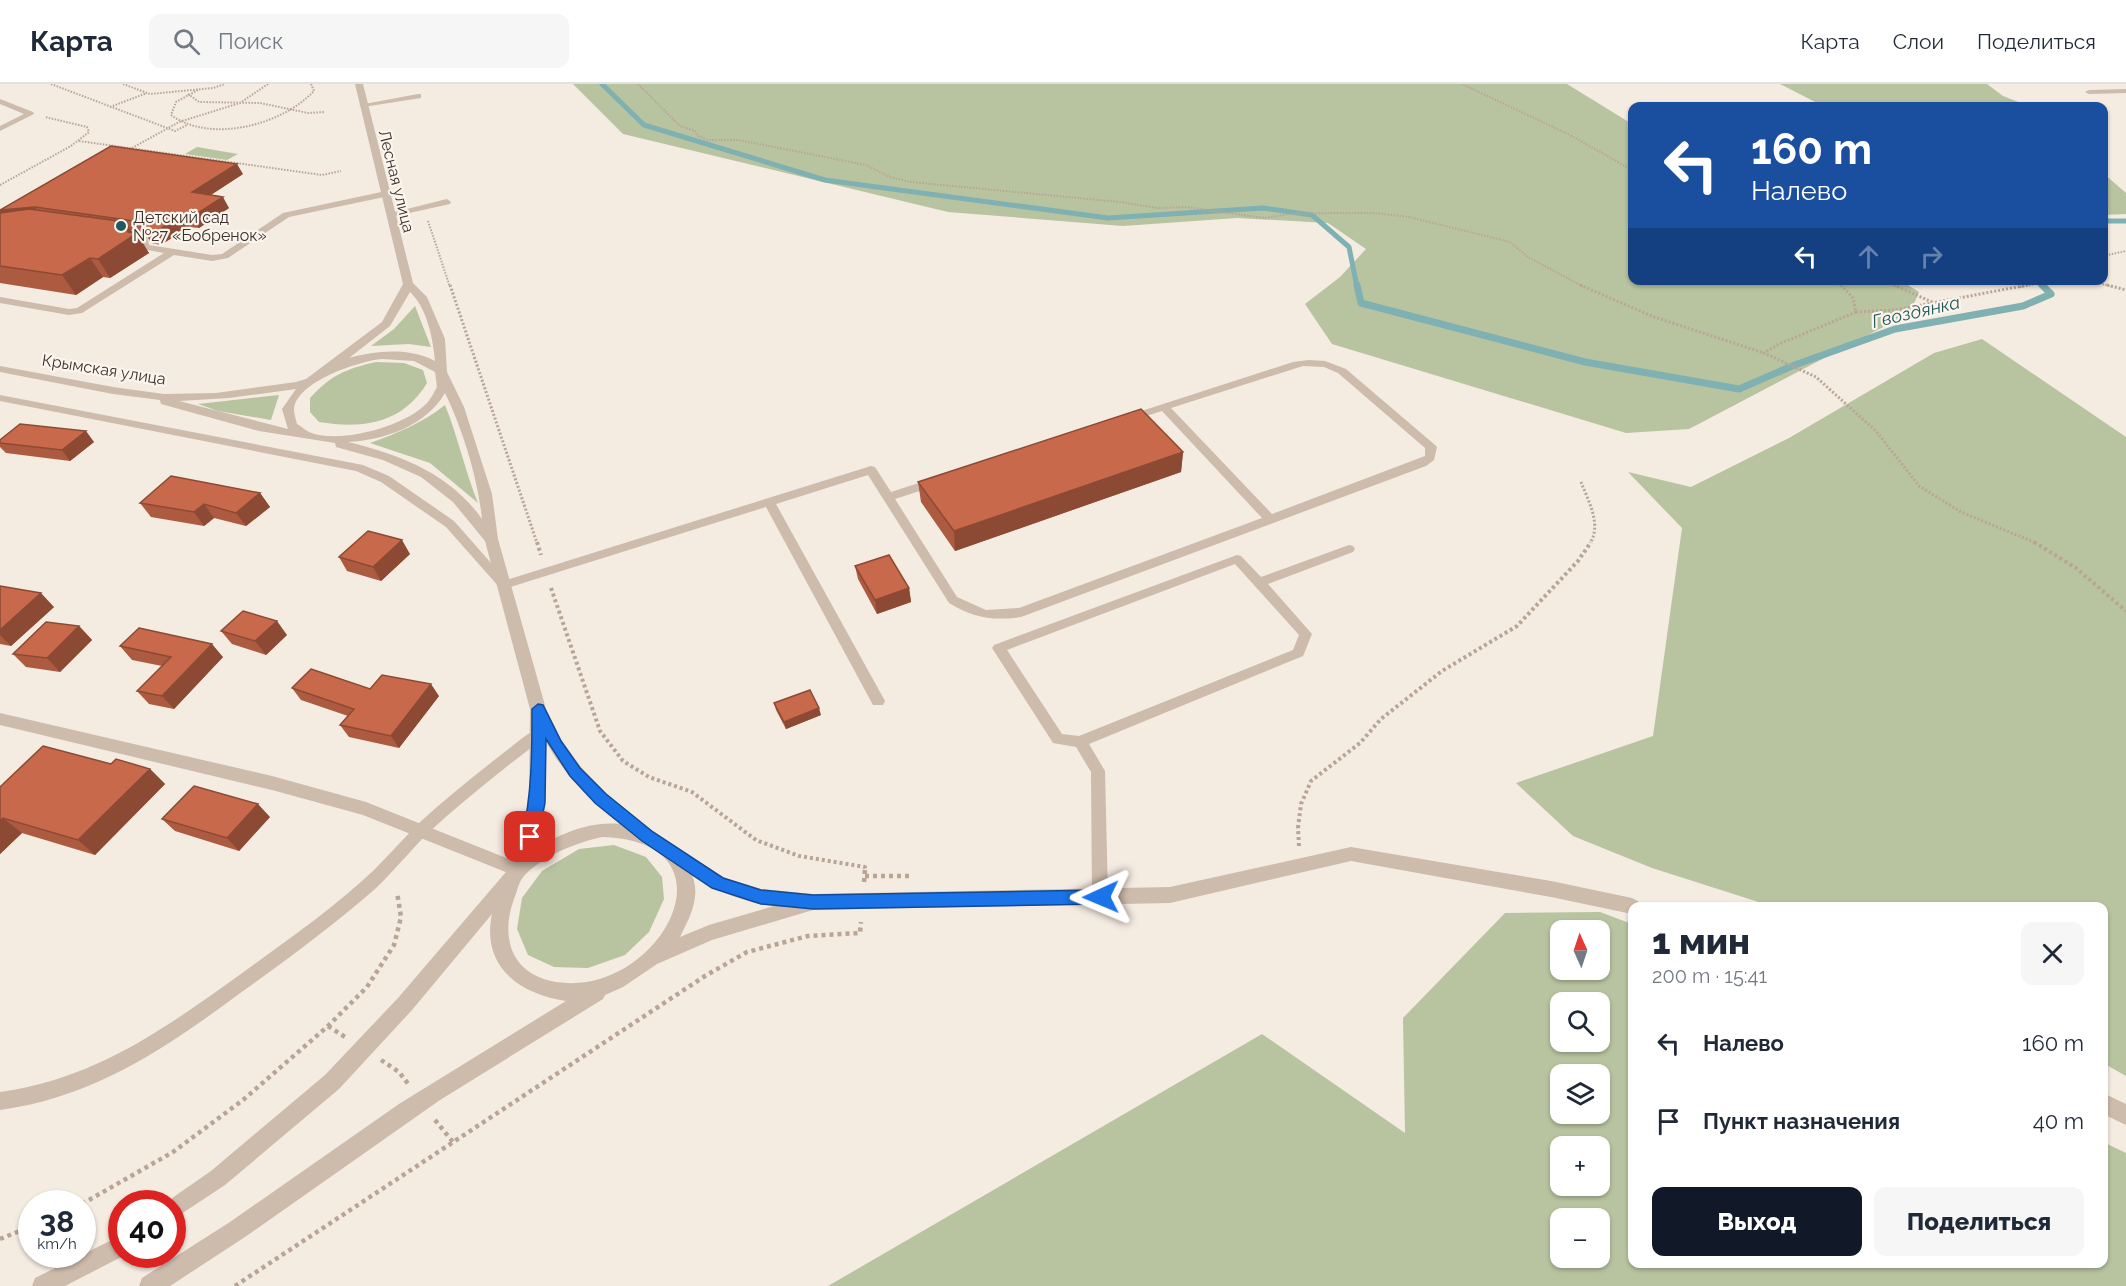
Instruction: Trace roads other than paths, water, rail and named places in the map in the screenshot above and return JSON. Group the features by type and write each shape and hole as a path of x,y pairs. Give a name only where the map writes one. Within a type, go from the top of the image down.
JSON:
{"street":[{"name":"Лесная улица","path":"360,84 363,105 408,284"},
{"path":"408,284 422,297 439,339 441,372 443,386 438,398 427,410 411,421 368,437 345,440 317,439 300,432 290,422 288,409 295,395 309,381 366,342 387,323 408,284"},
{"path":"309,381 334,367 360,359 387,355 411,356 430,362 441,372 458,407 486,494 490,539 538,709 556,745 575,772 600,798 648,837 718,883 761,897 813,902 1170,895 1351,854 1551,889 1628,905"},
{"name":"Крымская улица","path":"0,369 151,396 219,396 309,381"},
{"path":"151,396 182,407 370,451 412,465 446,486 471,511 490,539"},
{"path":"538,709 537,803 530,837 497,924 500,949 513,970 530,983 564,994 603,988"},
{"path":"0,718 272,783 366,809 518,870"},
{"path":"186,1200 218,1178 332,1082 405,1004 518,870 548,848 575,836 602,830 623,830 648,837"},
{"path":"653,958 668,940 683,914 687,892 684,877 672,853"},
{"path":"150,1286 210,1250 422,1102 525,1035 627,976 653,958 709,933 813,902"},
{"path":"2108,1106 2126,1115"},
{"path":"44,1286 108,1252"}],"lane":[{"path":"2089,88 2101,92 2126,91"},
{"path":"363,105 418,96"},
{"path":"0,101 30,114 0,129"},
{"path":"108,232 141,237 145,240 145,247 212,258 225,256 286,216 386,194"},
{"path":"391,214 447,202"},
{"path":"0,300 69,312 79,311 172,252"},
{"path":"0,398 359,468 385,479 450,524 504,585 871,470 954,600 971,612 992,617 1020,612 1271,520 1430,458 1431,447 1342,371 1331,365 1312,362 1297,364 1120,421"},
{"path":"1164,407 1271,520"},
{"path":"888,497 943,479"},
{"path":"770,503 878,701"},
{"path":"1259,583 1350,549"},
{"path":"1237,559 1259,583 1306,634 1298,653 1080,742 1058,740 999,648 1237,559"},
{"path":"0,1101 62,1089 114,1066 166,1037 252,976 363,889 422,830 486,773 539,734"},
{"path":"1080,742 1098,771 1101,897"}],"waterway":[{"path":"602,84 644,125 825,180 1108,218 1263,208 1312,215 1349,247 1357,287"},
{"name":"Гвоздянка","path":"2108,221 2126,221"},
{"path":"1357,285 1361,303 1585,362 1739,389 1792,366 1895,329 2023,306 2051,294 2042,285"}],"place":[{"name":"Детский сад №27 «Бобренок»","path":"121,226"}]}
